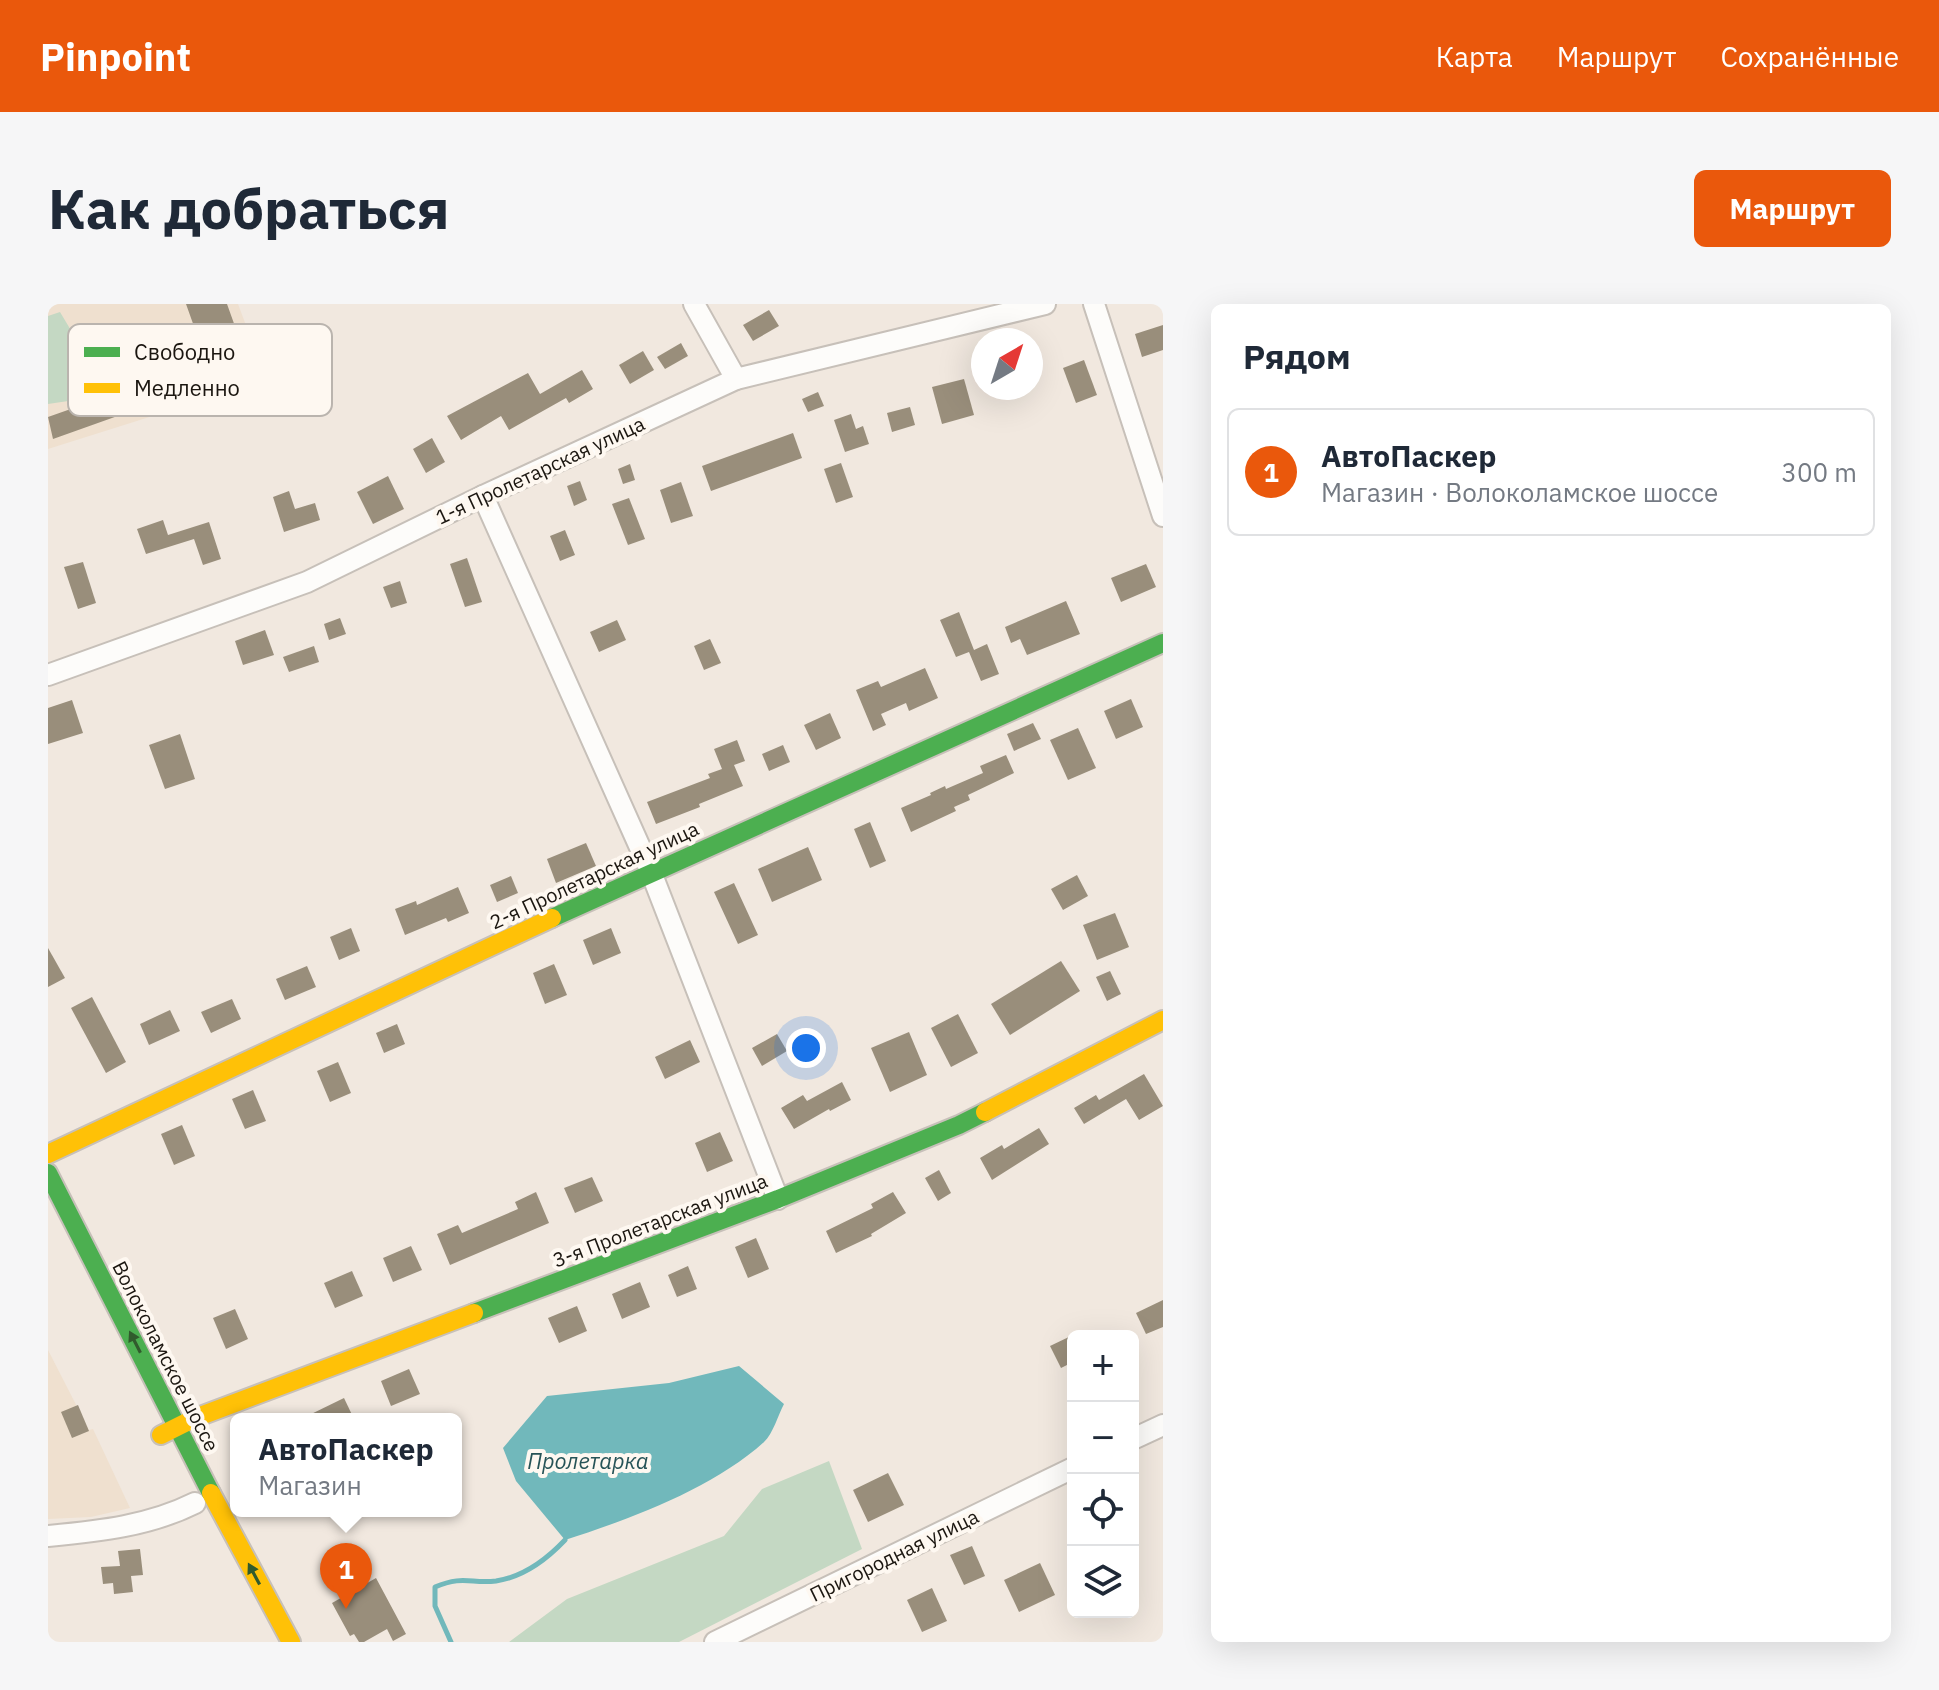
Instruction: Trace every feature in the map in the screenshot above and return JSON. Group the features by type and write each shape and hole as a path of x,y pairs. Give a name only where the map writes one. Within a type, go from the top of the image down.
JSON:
{"street":[{"path":"694,304 736,379"},
{"name":"1-я Пролетарская улица","path":"48,675 307,582 483,496 736,379 1045,304"},
{"path":"1094,304 1163,516"},
{"path":"483,496 651,872 778,1199"},
{"name":"2-я Пролетарская улица","path":"48,1154 651,872 1163,643"},
{"name":"3-я Пролетарская улица","path":"164,1428 778,1199 959,1125 1163,1020"},
{"name":"Волоколамское шоссе","path":"48,1173 164,1428 291,1642"},
{"path":"1139,1436 1163,1425"},
{"name":"Волоколамское шоссе","path":"164,1428 175,1462"},
{"name":"Пригородная улица","path":"715,1642 1067,1471"},
{"path":"48,1536 142,1524 195,1503"}],"shaded area":[{"path":"48,304 238,304 246,324 68,324 68,416 153,416 48,449"},
{"path":"48,1350 89,1430 93,1429 130,1508 91,1517 48,1519"}],"green space":[{"path":"60,312 68,325 68,401 48,404 48,316"},
{"path":"829,1461 862,1549 679,1642 509,1642 567,1599 724,1536 762,1489"}],"water":[{"name":"Пролетарка","path":"739,1366 784,1404 764,1442 743,1459 695,1488 643,1512 565,1540 516,1481 503,1448 547,1396 669,1383"}],"building":[{"path":"186,304 227,304 234,324 193,324"},
{"path":"769,310 779,326 753,341 743,325"},
{"path":"1163,325 1163,350 1142,357 1135,334"},
{"path":"681,343 688,356 665,369 657,357"},
{"path":"643,351 654,370 630,384 619,365"},
{"path":"1084,360 1097,395 1076,403 1063,368"},
{"path":"582,370 593,389 569,403 566,398 509,430 501,416 461,440 447,416 528,373 540,394"},
{"path":"964,379 974,415 942,424 932,387"},
{"path":"818,392 824,406 808,412 802,399"},
{"path":"910,407 915,425 892,432 887,413"},
{"path":"68,410 68,416 118,416 53,439 48,417"},
{"path":"851,414 856,429 863,426 869,444 845,452 834,420"},
{"path":"793,433 802,458 711,491 702,466"},
{"path":"432,438 445,462 426,473 413,449"},
{"path":"841,463 853,497 836,503 824,469"},
{"path":"630,464 635,480 623,484 618,469"},
{"path":"388,476 404,509 373,524 357,492"},
{"path":"580,481 587,500 574,506 567,486"},
{"path":"681,482 693,516 671,523 660,490"},
{"path":"289,491 295,509 315,503 320,520 284,532 273,497"},
{"path":"629,498 645,539 628,545 612,504"},
{"path":"163,520 168,535 209,522 221,559 203,565 194,539 146,554 137,529"},
{"path":"565,530 575,555 560,561 550,536"},
{"path":"467,558 482,602 465,607 450,564"},
{"path":"83,562 96,603 78,609 64,567"},
{"path":"1146,564 1156,587 1121,602 1111,578"},
{"path":"400,581 407,603 391,608 383,587"},
{"path":"1066,601 1080,634 1027,655 1020,639 1011,643 1005,627"},
{"path":"959,612 974,650 987,644 999,674 981,681 969,652 956,657 940,620"},
{"path":"340,618 346,634 329,640 324,624"},
{"path":"617,620 626,640 599,652 590,632"},
{"path":"265,630 274,655 243,665 235,641"},
{"path":"710,639 721,663 704,670 694,646"},
{"path":"314,646 319,662 289,672 283,657"},
{"path":"925,668 938,698 909,711 906,703 881,714 886,725 873,731 856,690 878,681 881,687"},
{"path":"1131,699 1143,727 1116,739 1104,711"},
{"path":"72,700 83,733 48,744 48,708"},
{"path":"830,713 841,738 816,750 804,725"},
{"path":"1033,723 1041,739 1014,751 1007,734"},
{"path":"1078,728 1096,768 1068,780 1050,740"},
{"path":"180,734 195,779 165,789 149,745"},
{"path":"737,740 745,761 734,765 743,786 656,824 647,802 710,778 708,774 722,769 714,749"},
{"path":"783,745 790,762 769,771 762,754"},
{"path":"1006,755 1014,773 968,795 970,800 954,807 956,811 911,832 901,808 945,786 946,789 983,773 980,766"},
{"path":"870,822 886,861 870,868 854,829"},
{"path":"586,843 596,866 556,883 547,859"},
{"path":"808,847 822,880 772,902 758,869"},
{"path":"1077,875 1088,896 1063,910 1051,889"},
{"path":"511,876 518,893 497,902 490,885"},
{"path":"734,883 758,935 738,944 714,892"},
{"path":"458,887 469,913 448,922 446,918 405,935 395,909 416,901 417,905"},
{"path":"1115,913 1129,947 1097,960 1083,925"},
{"path":"351,928 360,951 339,960 330,937"},
{"path":"611,928 621,953 593,965 583,940"},
{"path":"48,948 65,978 48,987"},
{"path":"1061,961 1080,991 1010,1035 991,1004"},
{"path":"554,964 567,995 545,1004 533,973"},
{"path":"307,966 316,987 285,1000 276,979"},
{"path":"1110,971 1121,994 1107,1001 1096,977"},
{"path":"92,997 126,1062 106,1073 71,1008"},
{"path":"232,999 241,1019 211,1033 201,1012"},
{"path":"170,1010 180,1031 149,1045 140,1024"},
{"path":"958,1014 978,1053 951,1067 931,1028"},
{"path":"397,1024 405,1044 384,1053 376,1033"},
{"path":"909,1032 927,1075 890,1092 871,1048"},
{"path":"777,1034 787,1051 762,1066 752,1048"},
{"path":"690,1040 700,1062 665,1079 655,1057"},
{"path":"338,1062 351,1093 330,1102 317,1071"},
{"path":"1144,1074 1163,1106 1139,1120 1126,1099 1084,1124 1074,1108 1096,1095 1099,1100"},
{"path":"842,1082 851,1100 794,1129 781,1108 803,1095 807,1101"},
{"path":"253,1090 266,1121 245,1129 232,1099"},
{"path":"182,1125 195,1156 174,1165 161,1134"},
{"path":"1039,1128 1049,1144 992,1180 980,1158 1002,1145 1004,1149"},
{"path":"720,1132 733,1161 707,1172 695,1143"},
{"path":"939,1170 951,1193 938,1201 925,1178"},
{"path":"592,1177 603,1201 575,1213 564,1188"},
{"path":"536,1192 549,1223 450,1265 437,1234 458,1225 462,1233 518,1209 515,1202"},
{"path":"893,1192 906,1213 872,1236 836,1253 826,1231 873,1208 871,1204"},
{"path":"756,1238 769,1269 748,1278 735,1247"},
{"path":"411,1246 422,1270 393,1282 383,1258"},
{"path":"688,1266 697,1289 677,1297 668,1275"},
{"path":"352,1271 363,1296 335,1308 324,1283"},
{"path":"640,1282 650,1307 622,1319 612,1294"},
{"path":"1163,1300 1163,1327 1146,1334 1136,1313"},
{"path":"577,1306 587,1331 559,1343 548,1318"},
{"path":"235,1309 248,1339 226,1349 213,1318"},
{"path":"1067,1338 1067,1365 1061,1368 1050,1346"},
{"path":"409,1369 420,1394 391,1406 381,1381"},
{"path":"344,1398 351,1413 313,1413"},
{"path":"78,1405 89,1431 72,1438 61,1412"},
{"path":"888,1473 904,1505 868,1522 853,1490"},
{"path":"972,1546 985,1576 964,1585 950,1555"},
{"path":"140,1549 143,1575 131,1576 133,1592 114,1594 113,1583 103,1584 101,1567 120,1566 118,1551"},
{"path":"1040,1563 1055,1595 1019,1612 1004,1580"},
{"path":"376,1578 406,1634 393,1641 387,1629 359,1642 354,1634 350,1636 332,1603"},
{"path":"932,1588 947,1621 922,1632 907,1600"}],"waterway":[{"path":"451,1642 435,1606 435,1587 453,1581 487,1582 516,1576 542,1560 565,1540"}],"traffic: fast":[{"path":"552,918 1163,643"},
{"path":"474,1313 778,1199 985,1112"},
{"path":"48,1173 211,1493"}],"traffic: slow":[{"path":"48,1154 552,918"},
{"path":"985,1112 1163,1020"},
{"path":"161,1435 195,1418 474,1313"},
{"path":"211,1493 291,1642"}],"place":[{"name":"АвтоПаскер","path":"346,1609"}]}
